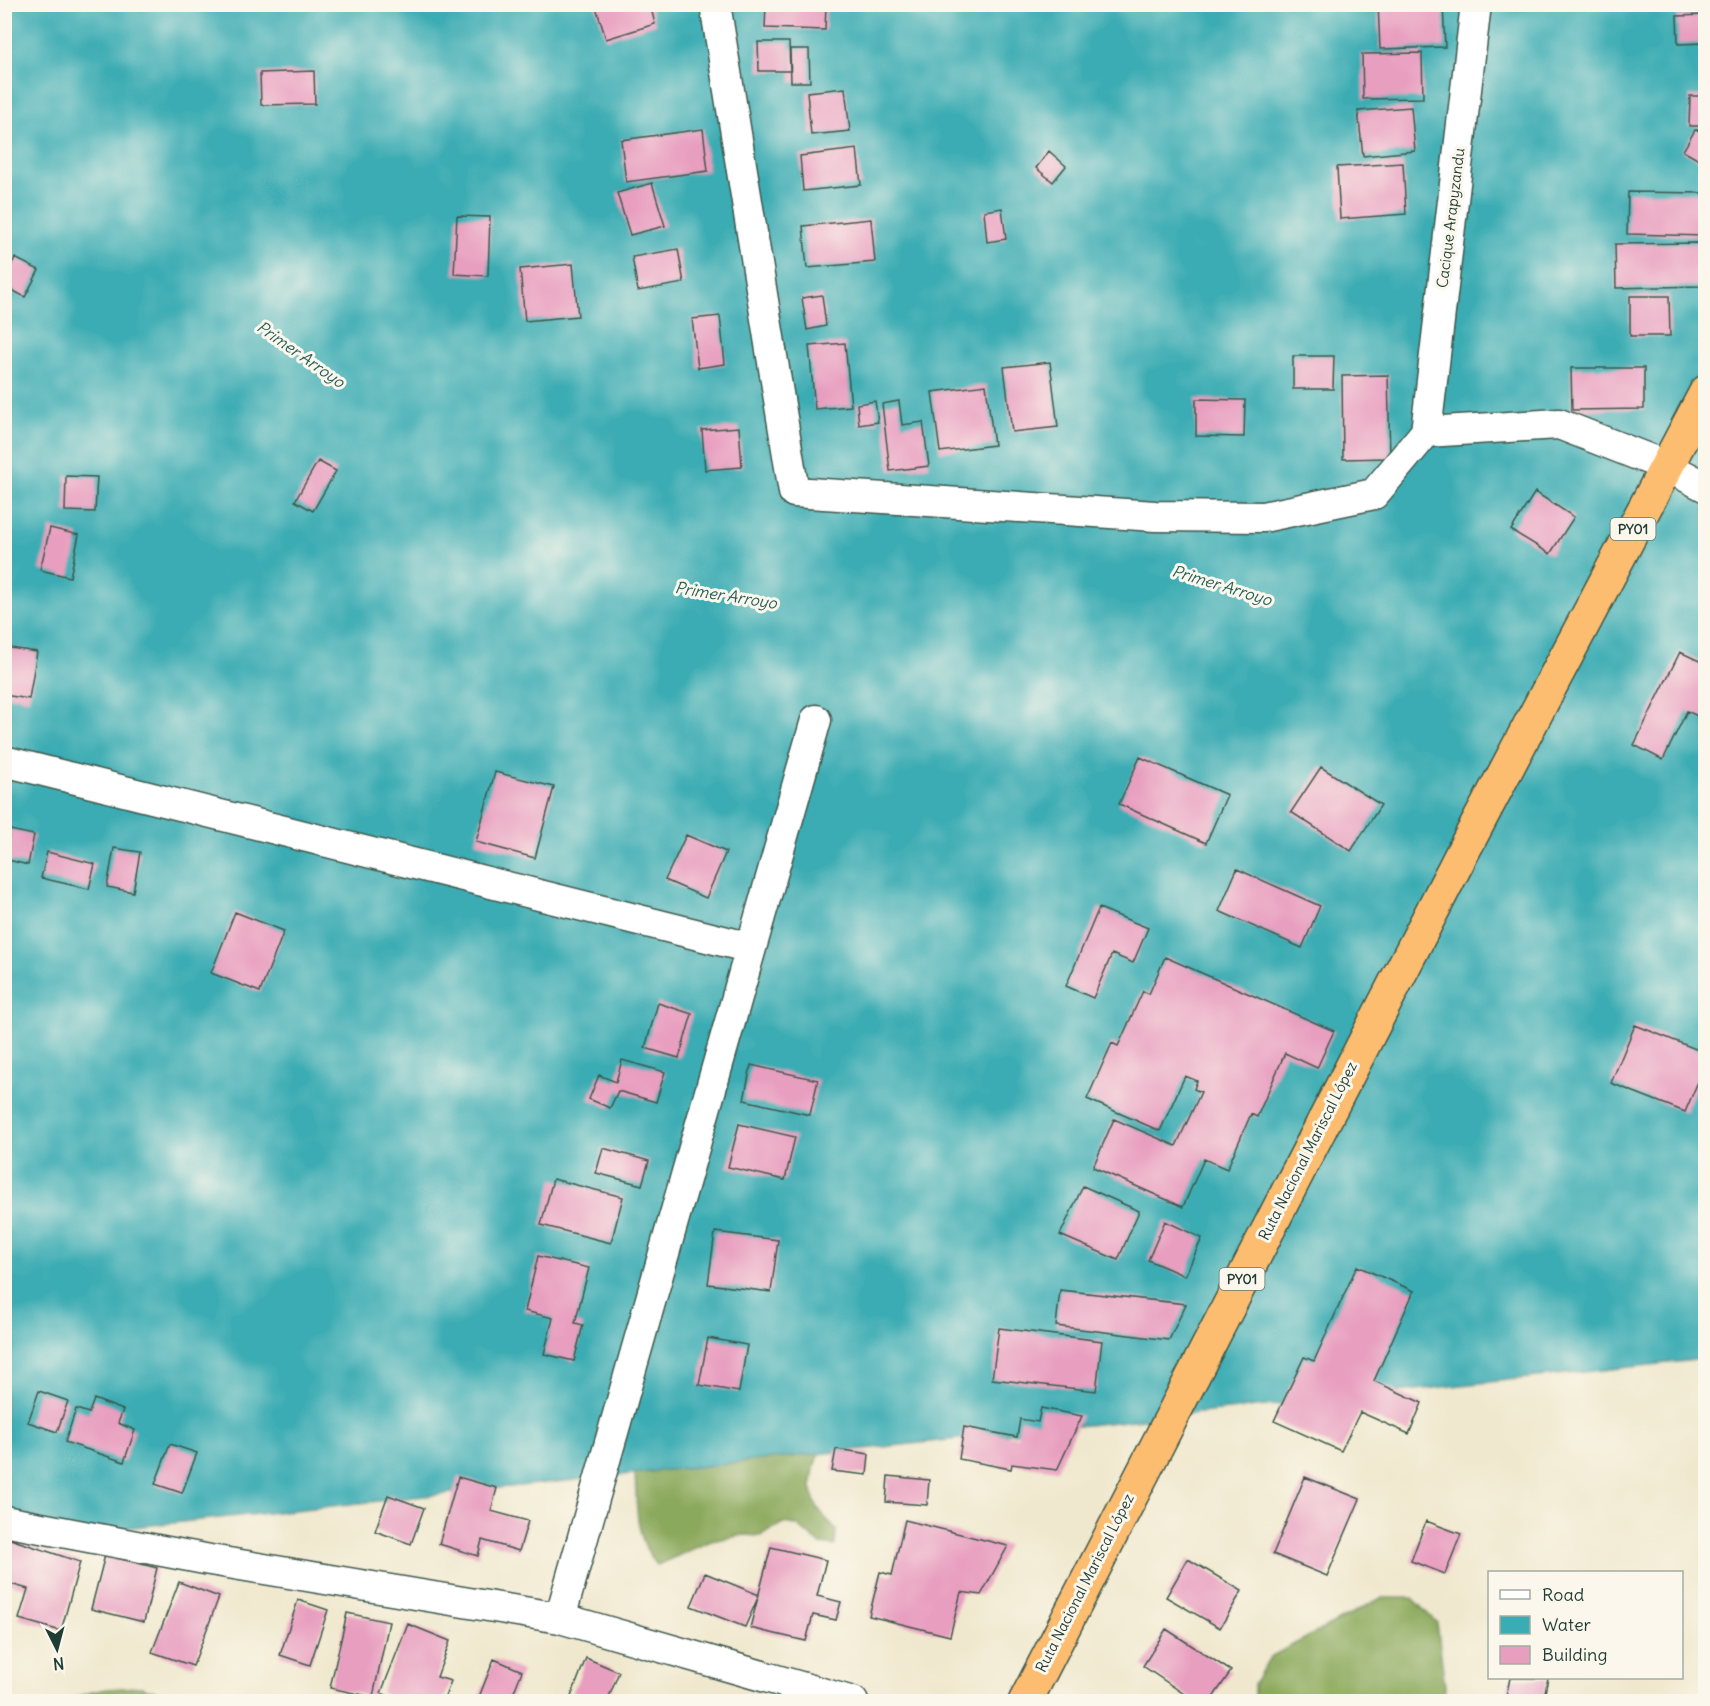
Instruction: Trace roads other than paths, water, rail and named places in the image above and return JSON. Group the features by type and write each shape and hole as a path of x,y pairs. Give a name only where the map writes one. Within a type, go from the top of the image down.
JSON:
{"highway":[{"name":"PY01","path":"1666,466 1706,392"},
{"name":"Ruta Nacional Mariscal López","path":"1024,1701 1460,857 1666,466"}],"street":[{"path":"715,4 794,492 1155,516 1263,517 1374,494 1426,432 1559,424 1666,466 1706,487"},
{"name":"Cacique Arapyzandu","path":"1426,432 1476,4"},
{"path":"560,1618 816,720"},
{"path":"4,761 751,948"},
{"path":"4,1521 210,1560 560,1618 853,1701"}],"water":[{"name":"Primer Arroyo","path":"4,5 1705,5 1705,1359 5,1541"}]}
